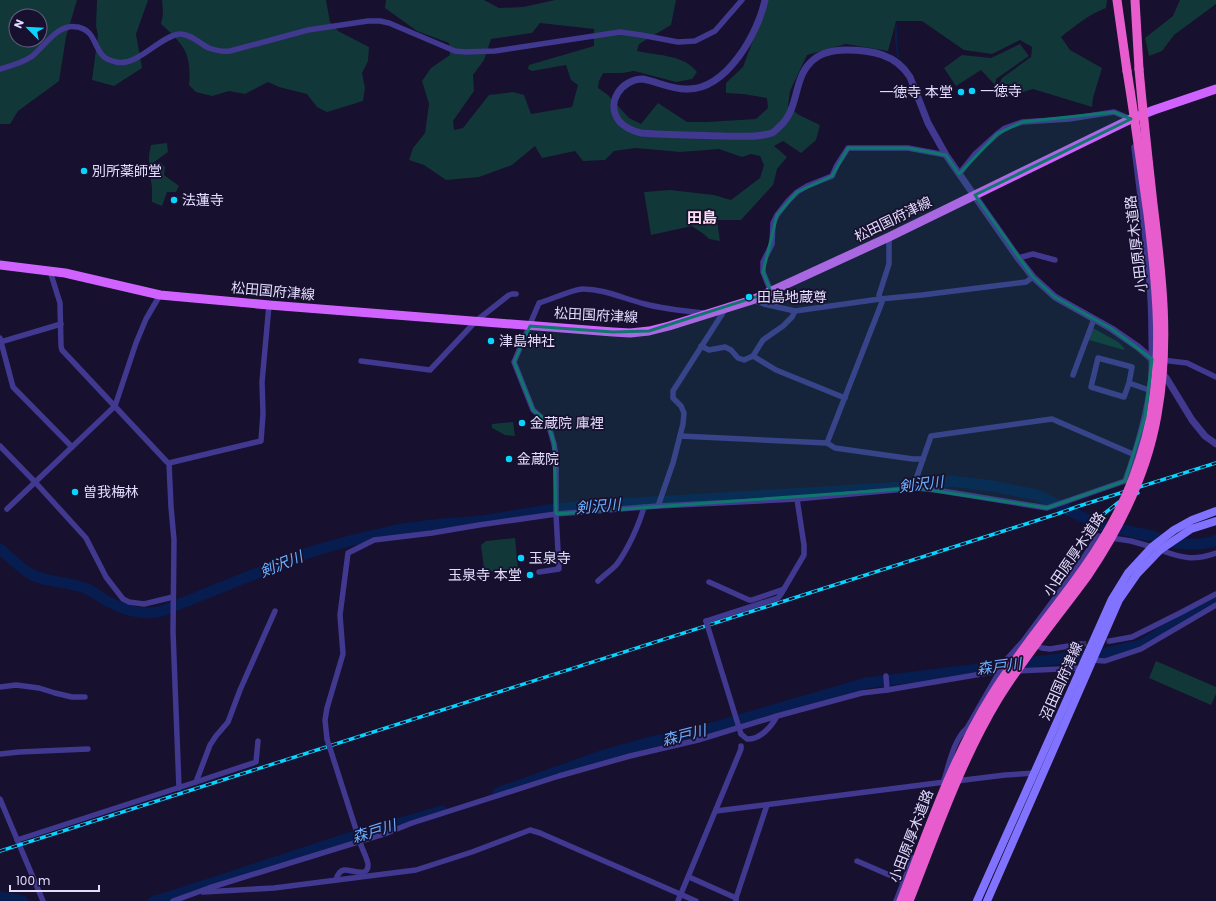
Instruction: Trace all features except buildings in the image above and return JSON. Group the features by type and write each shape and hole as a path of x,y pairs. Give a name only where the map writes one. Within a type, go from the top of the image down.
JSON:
{"highway":[{"name":"小田原厚木道路","path":"901,901 946,787 976,722 993,693 1019,655 1082,570 1102,540 1118,513 1130,484 1146,437 1155,383 1158,346 1158,305 1154,261 1136,126 1117,0"},
{"name":"小田原厚木道路","path":"909,901 953,789 982,726 999,697 1108,544 1124,515 1137,486 1149,451 1162,385 1164,305 1144,124 1139,69 1136,0"}],"main road":[{"name":"松田国府津線","path":"0,265 65,273 160,295 269,306 530,326 630,333 649,331 709,314 771,292 975,196 1131,118 1216,89"},
{"name":"沼田国府津線","path":"987,901 1119,600 1156,549 1160,541 1179,527 1192,520 1216,511"},
{"name":"沼田国府津線","path":"977,901 1112,599 1128,573 1156,549 1191,529 1216,521"}],"street":[{"path":"0,69 32,56 56,33 68,26 80,28 90,33 104,57 121,63 134,59 171,37 181,34 186,35 209,48 220,51 230,51 308,30 368,21 389,23 455,50 480,52 620,32 678,42 695,41 715,31 742,0"},
{"path":"765,1 754,32 724,74 710,84 688,89 682,89 643,79 638,79 628,83 620,90 615,101 615,111 620,122 628,128 641,133 753,136 773,133 783,124 793,106 804,69 818,56 841,50 859,50 883,55 906,71 928,123 946,155 1033,277 1055,297 1124,337 1152,359 1192,420 1205,436 1216,444"},
{"path":"336,880 339,872 344,870 362,873 366,870 368,865 327,739 325,720 327,708 343,654 340,614 348,553 374,540 432,533 556,514 658,506 797,499 916,488 1047,508 1125,481 1135,455 1145,417 1152,359 1148,262 1131,118 1114,112 1069,119 1022,122 1005,128 997,134 975,154 959,174"},
{"path":"771,292 762,272 763,262 772,244 773,223 777,214 797,192 807,186 832,176 848,148 908,148 946,155"},
{"path":"827,443 882,302 879,295 889,264 889,237"},
{"path":"1018,258 1033,254 1055,260"},
{"path":"50,271 60,303 62,350 169,463 174,540 173,632 179,788"},
{"path":"752,300 795,311 880,299 1026,282 1033,277"},
{"path":"539,572 559,569 556,514 556,457 548,423 533,410 514,362 539,303 576,290 584,289 608,292 663,308 709,314"},
{"path":"361,361 430,370 476,321 509,295 516,294"},
{"path":"7,509 115,406 136,343 146,319 160,295"},
{"path":"169,463 261,441 263,414 262,382 269,306"},
{"path":"658,506 683,424 684,413 682,406 673,398 673,391 726,308"},
{"path":"701,346 709,350 725,347 731,350 738,358 744,360 753,356 763,340 783,326 792,317 795,311"},
{"path":"1073,375 1094,319"},
{"path":"61,324 0,340 13,387 72,447"},
{"path":"753,356 776,370 845,398"},
{"path":"1098,358 1132,367 1128,384 1124,397 1091,388 1098,358"},
{"path":"1152,359 1187,363 1216,377"},
{"path":"1128,384 1149,390"},
{"path":"916,488 916,479 931,436 1052,419 1135,455"},
{"path":"680,436 827,443 835,448 923,459"},
{"path":"0,446 86,538 108,580 124,599 129,602 144,604 173,599"},
{"path":"777,716 771,726 757,737 747,739 741,734 706,621 778,598 804,555 804,545 797,499"},
{"path":"598,581 616,565 627,548 642,515 644,507"},
{"path":"896,901 943,782 949,766 949,760 961,733 967,728 1006,660 1024,640 1070,578 1098,536 1131,541 1178,557 1205,557 1216,554"},
{"path":"709,582 749,600 784,589"},
{"path":"1110,641 1132,637 1216,594"},
{"path":"1092,662 1105,661 1141,649 1216,605"},
{"path":"196,782 210,745 228,722 240,690 275,611"},
{"path":"1024,640 1042,648 1050,649 1081,644"},
{"path":"173,901 209,888 559,776 630,756 698,740 777,716 862,693 998,672 1082,667"},
{"path":"886,676 887,690"},
{"path":"0,687 16,685 39,688 72,696 85,696"},
{"path":"17,840 256,762 258,741"},
{"path":"678,901 716,811 741,746"},
{"path":"0,754 88,749"},
{"path":"716,811 943,782 1035,773"},
{"path":"0,799 43,901"},
{"path":"689,877 736,900 767,805"},
{"path":"197,893 274,888 416,870 472,852 530,830 696,901"},
{"path":"857,861 903,881"}],"highlighted area":[{"path":"1114,112 1131,119 975,195 1033,277 1055,297 1112,329 1152,359 1145,417 1125,481 1047,508 916,488 556,514 554,444 548,423 533,410 514,362 530,326 613,332 649,331 771,292 763,272 777,215 797,192 832,176 848,148 908,148 946,155 959,174 997,134 1022,122"}],"green space":[{"path":"0,0 77,0 66,37 59,81 18,111 10,124 0,124"},
{"path":"97,0 148,0 136,34 142,68 114,86 92,80 98,35 96,26"},
{"path":"162,0 326,0 330,22 338,31 369,47 368,61 362,73 365,88 363,101 327,112 317,107 307,94 279,87 268,82 245,94 229,91 212,96 196,92 189,85 190,76 188,59 183,47 161,24 163,14"},
{"path":"386,0 484,0 499,8 523,7 555,0 676,0 671,25 639,44 637,51 670,57 685,62 697,72 692,79 676,82 634,71 622,73 603,73 599,81 598,88 608,95 629,118 641,124 658,103 687,122 756,119 768,108 767,98 726,93 726,83 743,67 768,0 1107,0 1106,8 1077,24 1061,37 1070,50 1102,68 1093,98 1092,107 1033,89 1002,98 997,88 1002,78 1031,57 1032,47 1020,40 992,54 964,50 922,21 896,21 888,51 846,44 807,55 790,91 788,106 799,115 820,125 816,140 801,153 783,141 774,146 787,157 777,169 773,185 741,220 717,220 720,241 709,239 692,226 651,235 644,192 670,190 714,195 731,200 760,178 764,165 760,156 751,154 742,157 719,149 680,152 636,148 614,151 605,160 583,161 575,151 542,158 535,146 512,165 479,177 446,180 424,165 409,160 413,148 425,133 429,104 422,81 431,68 450,55 449,43 417,31 385,8","holes":["540,23 594,29 594,46 529,65 528,69 532,71 566,65 571,80 578,85 572,107 531,114 524,95 513,92 489,95 463,128 454,130 453,121 474,91 473,75 484,60 491,39 532,33"]},
{"path":"1180,0 1216,0 1216,4 1174,35 1162,51 1149,56 1145,38 1173,16"},
{"path":"1020,44 1029,56 996,79 995,85 981,70 956,86 944,68 962,55 991,58"},
{"path":"167,143 168,152 149,165 151,145"},
{"path":"160,162 165,167 164,175 179,186 176,192 167,192 162,206 152,202 152,187 149,170"},
{"path":"1093,328 1118,342 1124,350 1089,340"},
{"path":"513,422 515,436 505,435 492,428 492,424"},
{"path":"515,538 518,570 502,574 484,569 481,545 486,541"},
{"path":"1156,661 1216,687 1216,694 1211,705 1149,678"}],"waterway":[{"path":"896,26 898,57"},
{"name":"剣沢川","path":"0,549 21,567 35,576 42,579 85,588 122,608 135,612 149,613 162,611 310,552 349,541 396,530 432,525 483,521 547,510 584,506 924,486 951,481 992,486 1037,495 1099,525 1152,536 1175,543 1200,544 1216,540"},
{"name":"森戸川","path":"498,793 604,755 647,743 698,732 866,683 1105,653 1141,645 1216,599"},
{"name":"森戸川","path":"154,901 352,837 442,811"},
{"name":"森戸川","path":"0,897 23,901"}],"tunnel":[{"path":"1081,644 1110,641"}],"railway":[{"path":"0,851 1216,463"},
{"path":"1091,524 1119,502 1138,493"}],"place":[{"name":"一徳寺","path":"972,91"},
{"name":"一徳寺 本堂","path":"961,92"},
{"name":"別所薬師堂","path":"84,171"},
{"name":"法蓮寺","path":"174,200"},
{"name":"田島地蔵尊","path":"749,297"},
{"name":"津島神社","path":"491,341"},
{"name":"金蔵院 庫裡","path":"522,423"},
{"name":"金蔵院","path":"509,459"},
{"name":"曽我梅林","path":"75,492"},
{"name":"玉泉寺","path":"521,558"},
{"name":"玉泉寺 本堂","path":"530,575"}],"district":[{"name":"田島","path":"702,217"}]}
